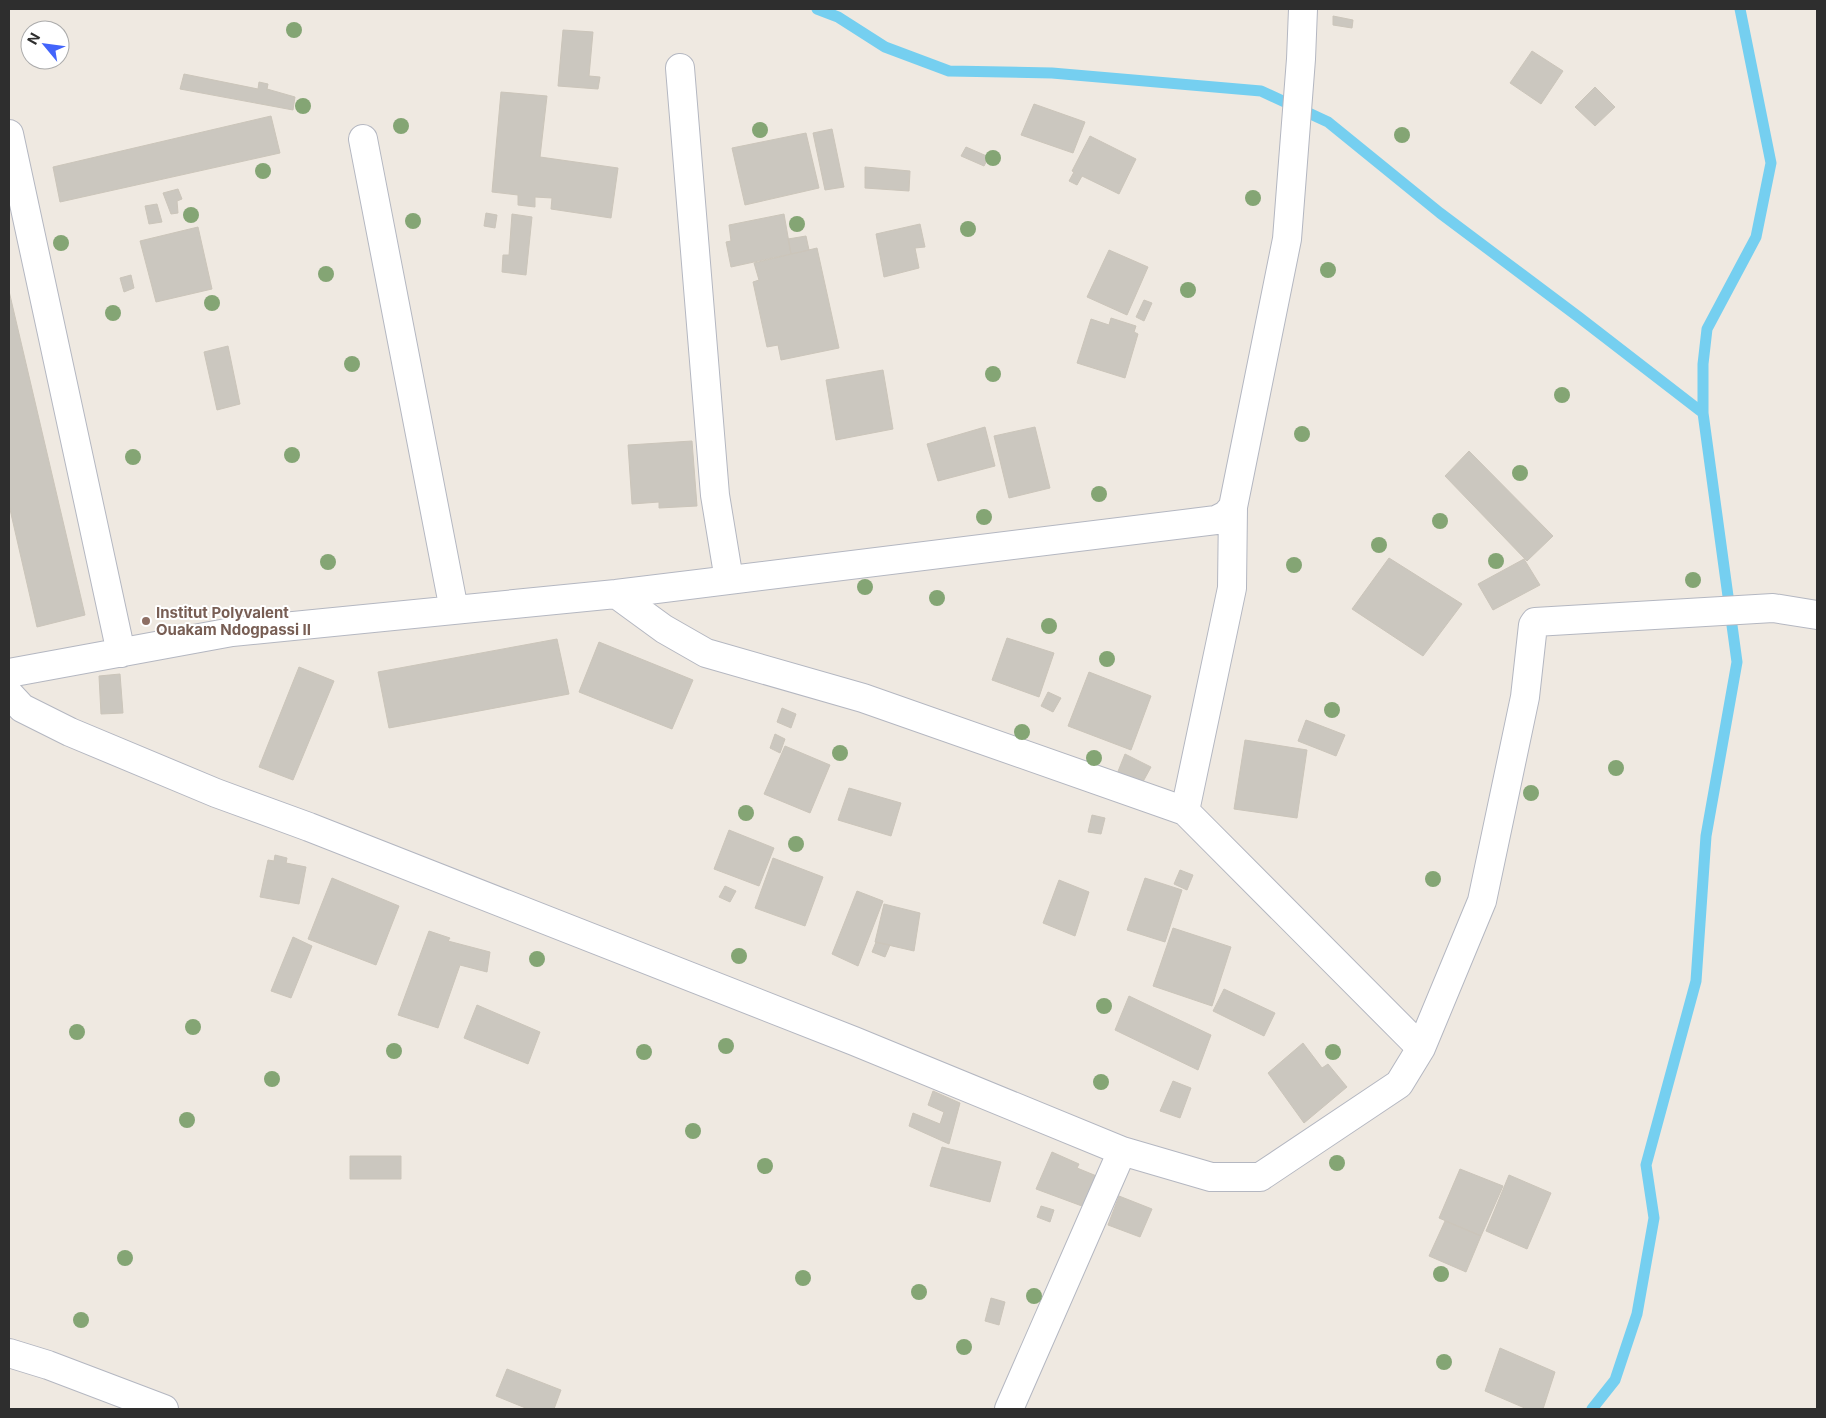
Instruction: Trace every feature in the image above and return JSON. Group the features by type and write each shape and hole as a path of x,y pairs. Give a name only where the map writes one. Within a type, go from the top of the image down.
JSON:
{"street":[{"path":"1184,811 1232,588 1233,507 1287,239 1297,120 1303,9"},
{"path":"680,68 716,495 729,580"},
{"path":"9,134 121,653"},
{"path":"363,139 454,610"},
{"path":"9,673 232,632 616,594 1216,520 1226,515 1233,507"},
{"path":"616,594 664,629 706,653 863,698 1184,811 1421,1048"},
{"path":"9,694 22,708 70,732 216,793 309,827 854,1041 1122,1151 1211,1176 1260,1177 1399,1084 1421,1048 1482,900 1525,697 1533,624 1535,622 1773,608 1817,615"},
{"path":"1008,1409 1122,1151"},
{"path":"9,1353 48,1365 164,1409"}],"building":[{"path":"1333,16 1353,20 1352,28 1333,25"},
{"path":"563,30 593,32 589,76 600,77 598,89 558,86"},
{"path":"1532,51 1563,71 1541,104 1510,83"},
{"path":"184,74 258,89 259,82 268,84 267,89 295,97 293,110 180,89"},
{"path":"1595,87 1615,107 1595,126 1575,107"},
{"path":"501,92 547,96 540,157 618,168 611,218 551,209 552,198 535,197 535,207 518,205 518,195 492,192"},
{"path":"1034,104 1085,122 1073,153 1021,135"},
{"path":"271,116 280,153 60,202 53,167"},
{"path":"832,129 844,187 825,190 813,133"},
{"path":"806,133 819,188 745,205 732,148"},
{"path":"1090,136 1136,159 1119,194 1082,176 1077,185 1069,181 1074,172 1072,171"},
{"path":"966,147 989,157 984,166 961,156"},
{"path":"865,167 910,171 909,191 865,188"},
{"path":"178,189 182,199 177,201 178,213 171,214 163,193"},
{"path":"157,204 162,222 149,224 145,206"},
{"path":"486,213 497,215 495,228 484,226"},
{"path":"512,214 532,217 526,275 502,272 503,255 509,255"},
{"path":"784,214 791,254 731,267 726,242 731,241 729,225"},
{"path":"920,224 925,247 915,248 919,268 884,277 876,234"},
{"path":"198,227 212,289 156,302 140,241"},
{"path":"806,236 809,250 791,254 788,239"},
{"path":"817,248 839,348 781,360 778,345 767,347 753,282 759,280 754,263"},
{"path":"1109,250 1148,267 1127,315 1087,297"},
{"path":"131,275 134,288 124,292 120,278"},
{"path":"9,291 85,615 37,627 9,505"},
{"path":"1144,300 1152,303 1144,321 1136,317"},
{"path":"1111,318 1136,326 1134,332 1138,334 1125,378 1077,363 1091,319 1109,325"},
{"path":"228,346 240,404 217,410 204,352"},
{"path":"883,370 893,429 836,440 826,380"},
{"path":"985,427 995,466 938,481 927,444"},
{"path":"1035,427 1050,488 1009,498 994,436"},
{"path":"692,441 697,506 659,508 659,502 632,504 628,445"},
{"path":"1469,451 1553,536 1527,561 1445,476"},
{"path":"1389,558 1462,604 1423,656 1352,609"},
{"path":"1524,559 1540,585 1493,610 1478,584"},
{"path":"1007,638 1054,653 1039,697 992,680"},
{"path":"557,639 569,694 389,728 378,672"},
{"path":"599,642 693,680 672,729 579,692"},
{"path":"299,667 334,681 293,780 259,767"},
{"path":"1089,672 1151,696 1131,750 1068,726"},
{"path":"120,674 123,713 101,714 99,676"},
{"path":"1048,692 1061,698 1053,712 1041,706"},
{"path":"782,708 796,714 791,728 777,722"},
{"path":"1306,720 1345,735 1336,756 1298,741"},
{"path":"775,734 785,739 780,753 770,748"},
{"path":"1245,740 1307,750 1297,818 1234,809"},
{"path":"785,746 830,765 810,813 764,794"},
{"path":"1125,754 1151,767 1139,789 1115,779"},
{"path":"849,788 901,803 891,836 838,820"},
{"path":"1092,815 1105,818 1101,834 1088,832"},
{"path":"729,830 774,848 759,886 714,869"},
{"path":"275,855 287,858 286,863 306,867 299,904 260,897 268,860 274,861"},
{"path":"773,858 823,877 805,926 755,908"},
{"path":"1180,870 1193,875 1187,890 1174,884"},
{"path":"332,878 399,906 376,965 308,939"},
{"path":"1145,878 1182,890 1165,942 1127,930"},
{"path":"1059,880 1089,892 1075,936 1043,923"},
{"path":"725,886 736,891 730,902 719,897"},
{"path":"857,891 883,901 858,966 832,954"},
{"path":"884,904 920,913 914,951 875,942"},
{"path":"1173,928 1231,947 1212,1006 1153,986"},
{"path":"429,931 450,938 448,941 490,952 487,972 460,965 438,1028 398,1015"},
{"path":"293,937 312,946 291,998 271,991"},
{"path":"876,942 890,945 885,957 872,952"},
{"path":"1224,989 1275,1013 1264,1036 1213,1011"},
{"path":"1129,996 1211,1035 1198,1070 1115,1030"},
{"path":"477,1005 540,1032 528,1064 464,1038"},
{"path":"1303,1043 1322,1068 1328,1064 1347,1087 1304,1123 1268,1073"},
{"path":"1173,1081 1191,1088 1180,1118 1160,1111"},
{"path":"933,1091 960,1103 949,1144 909,1126 913,1113 940,1124 944,1112 928,1105"},
{"path":"942,1147 1001,1162 990,1202 930,1186"},
{"path":"1052,1152 1079,1164 1077,1168 1104,1179 1090,1209 1036,1189"},
{"path":"350,1156 401,1156 401,1179 350,1179"},
{"path":"1460,1169 1503,1186 1481,1236 1439,1218"},
{"path":"1509,1175 1551,1193 1527,1249 1486,1231"},
{"path":"1119,1196 1152,1209 1140,1237 1108,1225"},
{"path":"1041,1206 1054,1210 1050,1222 1037,1217"},
{"path":"1445,1221 1481,1236 1466,1272 1429,1256"},
{"path":"991,1298 1005,1302 999,1325 985,1321"},
{"path":"1500,1348 1555,1372 1543,1409 1527,1409 1485,1391"},
{"path":"507,1369 561,1390 554,1409 528,1409 496,1396"}],"waterway":[{"path":"817,9 838,17 885,47 949,71 1052,73 1261,91 1328,122 1440,213 1703,413"},
{"path":"1592,1409 1615,1380 1637,1314 1654,1218 1646,1165 1696,981 1706,836 1737,662 1703,413 1703,364 1707,329 1756,237 1771,163 1740,9"}],"place":[{"name":"Institut Polyvalent Ouakam Ndogpassi II","path":"146,621"}]}
